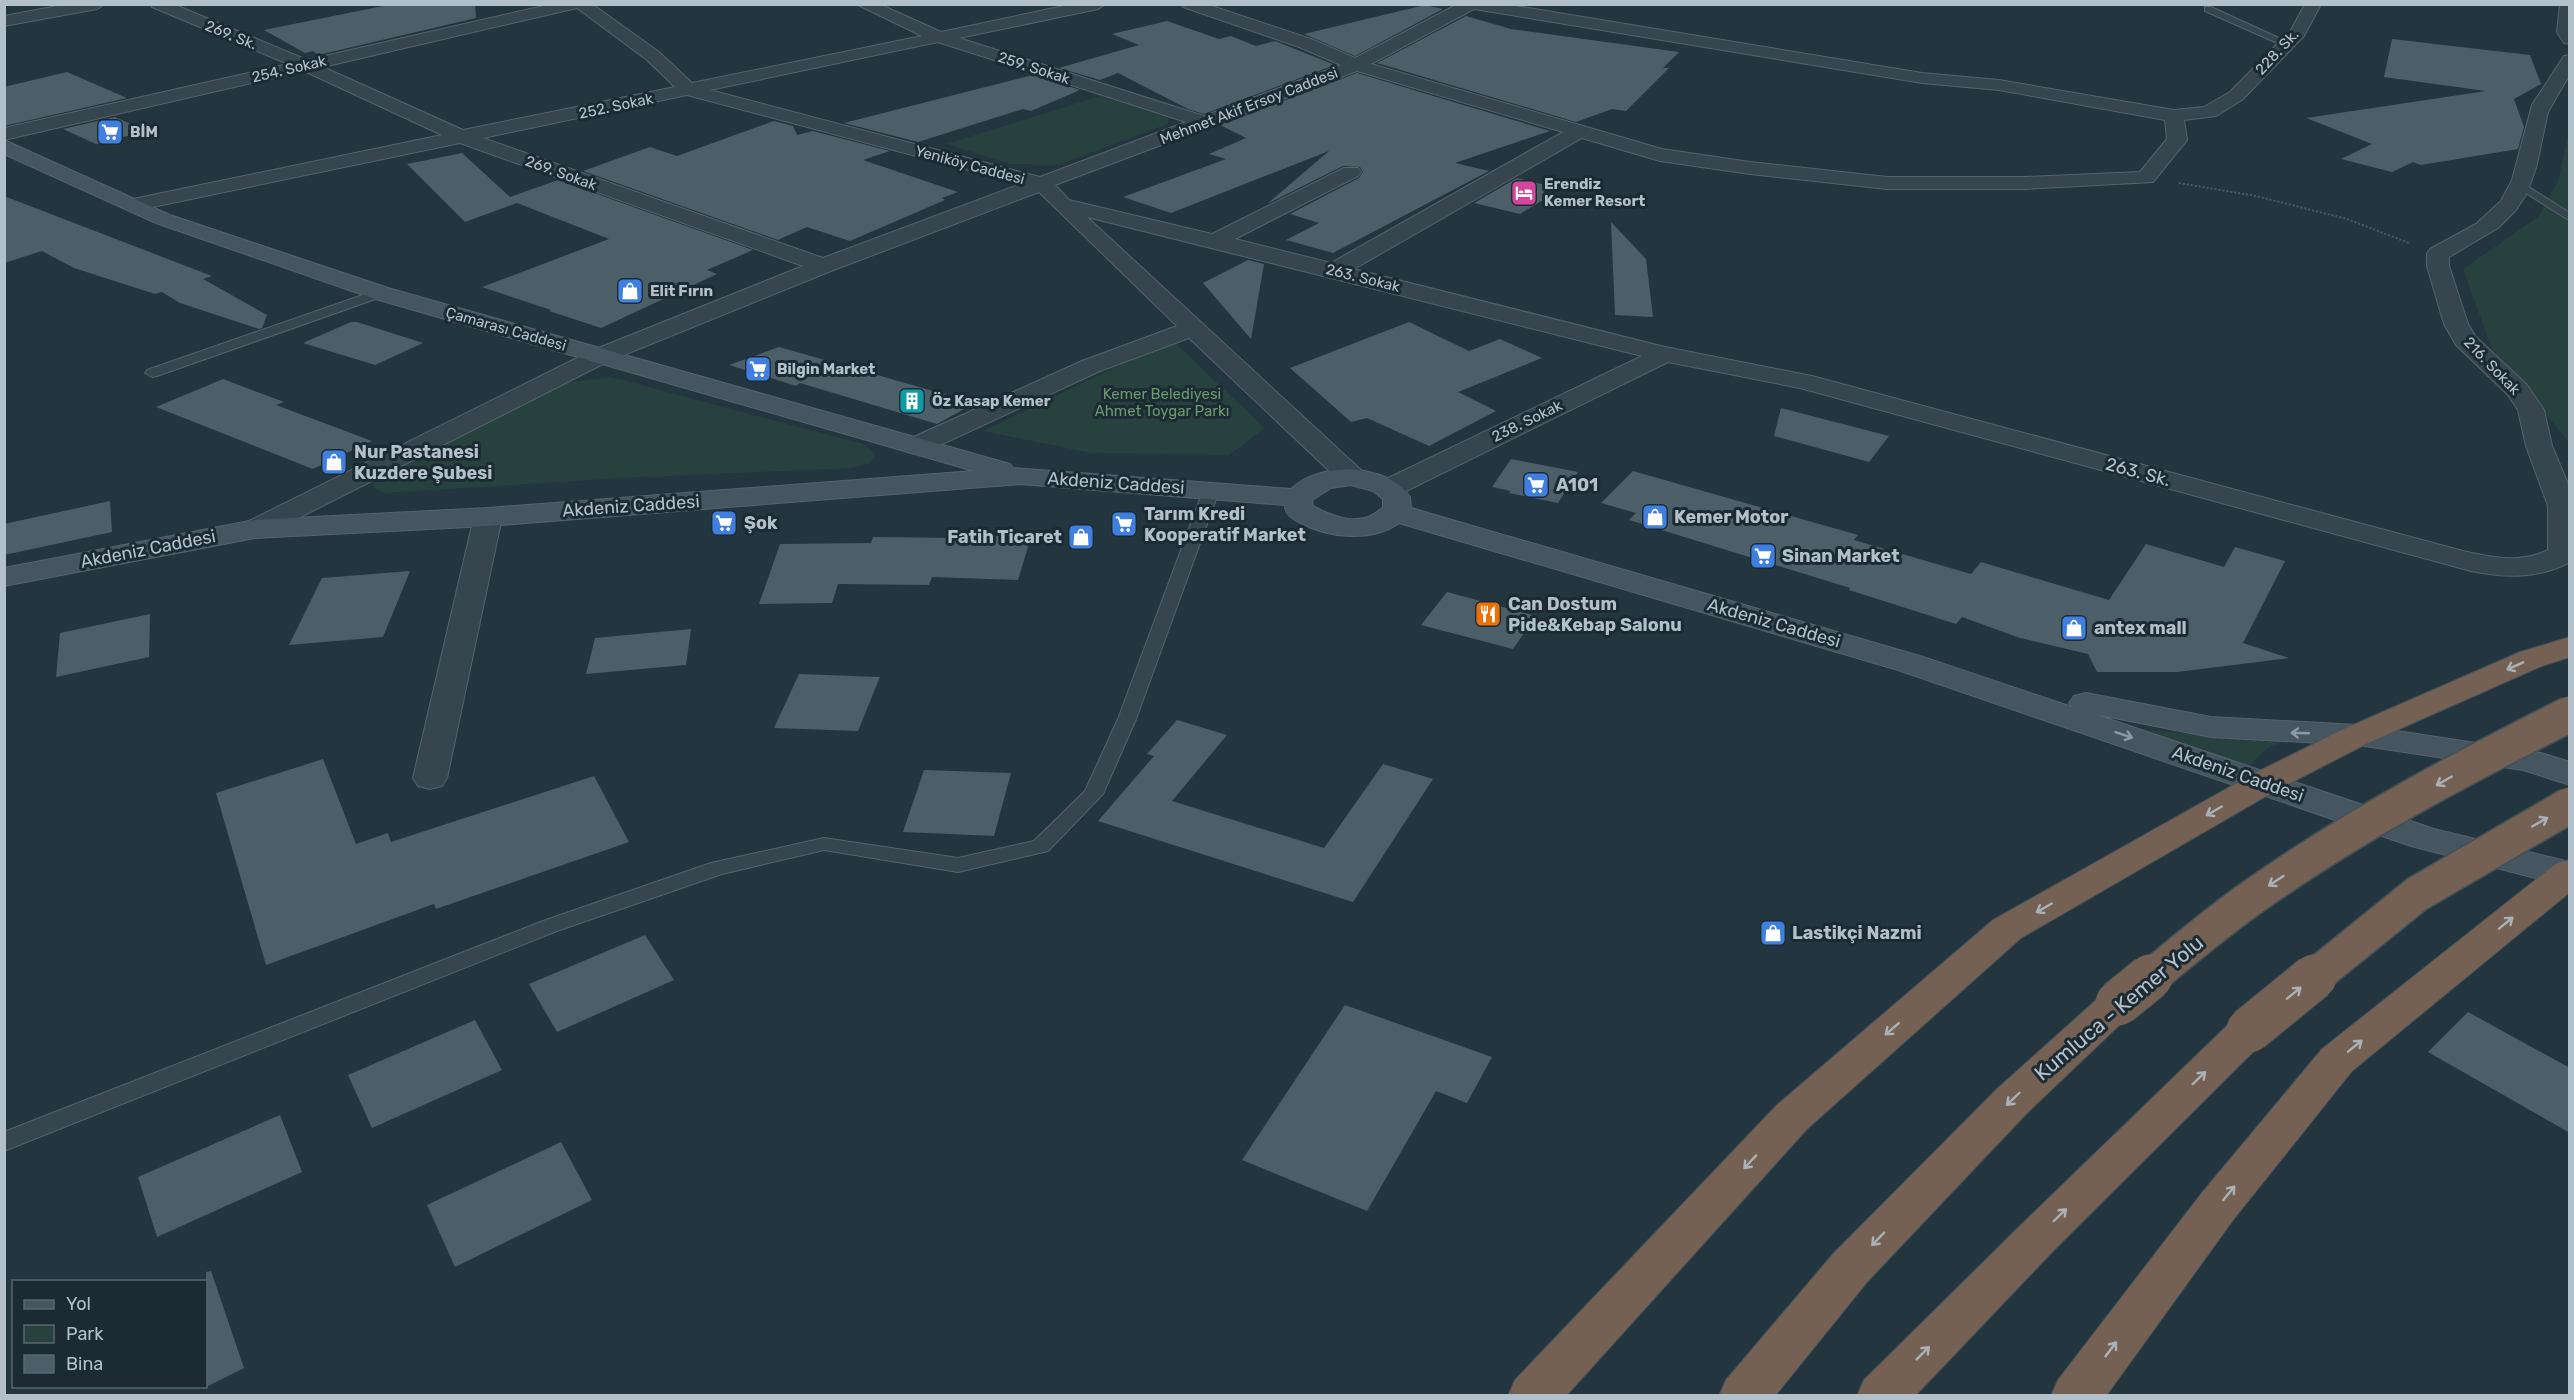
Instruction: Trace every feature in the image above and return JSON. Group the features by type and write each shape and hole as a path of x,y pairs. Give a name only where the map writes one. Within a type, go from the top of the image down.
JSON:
{"highway":[{"path":"1533,1395 1792,1118 2007,929 2263,783 2358,735 2531,659 2570,646"},
{"name":"Kumluca - Kemer Yolu","path":"1744,1395 1850,1268 2012,1101 2118,1003 2256,894 2332,844 2505,746 2570,714"},
{"path":"1882,1395 2039,1236 2249,1030 2417,894 2570,805"},
{"path":"2076,1395 2217,1207 2337,1060 2568,874"}],"street":[{"path":"4,21 97,4"},
{"name":"269. Sk.","path":"158,4 305,65"},
{"name":"254. Sokak","path":"4,134 575,4"},
{"name":"Yeniköy Caddesi","path":"581,4 653,56 689,90 1043,184 1062,205 1352,477"},
{"name":"259. Sokak","path":"864,4 942,38 1207,123"},
{"name":"252. Sokak","path":"133,205 1098,4"},
{"name":"Mehmet Akif Ersoy Caddesi","path":"1189,4 1305,43 1356,65"},
{"path":"1356,65 1471,4"},
{"name":"228. Sk.","path":"1471,4 1922,78 1999,85 2174,116 2209,112 2236,96 2298,32 2313,4"},
{"path":"2568,4 2565,32 2570,39"},
{"path":"2438,254 2474,237 2497,218 2512,201 2522,186 2539,110 2570,60"},
{"name":"269. Sokak","path":"305,65 462,137 823,266"},
{"path":"1356,65 1660,155 1750,168 1887,183 2025,183 2146,178 2177,140 2174,116"},
{"name":"Mehmet Akif Ersoy Caddesi","path":"255,529 600,356 823,266 1356,65"},
{"path":"1334,271 1578,132"},
{"name":"Çamarası Caddesi","path":"4,146 163,219 380,293 1020,476"},
{"path":"1215,241 1351,172"},
{"name":"263. Sokak","path":"1062,205 1665,354"},
{"name":"216. Sokak","path":"2438,254 2438,266 2456,324 2465,340 2517,390 2531,410 2539,446 2562,506"},
{"path":"916,446 1091,366 1193,328"},
{"name":"263. Sk.","path":"1665,354 1803,381 2494,567 2523,568 2545,565 2561,555 2564,544 2562,506"},
{"name":"238. Sokak","path":"1393,500 1665,354"},
{"name":"Akdeniz Caddesi","path":"4,578 255,529 488,517 1020,476 1298,498"},
{"path":"1352,477 1328,479 1308,486 1298,498 1299,510 1313,521 1335,528 1360,528 1383,523 1393,500"},
{"name":"Akdeniz Caddesi","path":"1352,477 1373,481 1393,500 1909,663 2424,838 2568,874"},
{"path":"430,778 488,517"},
{"name":"Akdeniz Caddesi","path":"1909,663 2072,700 2211,727 2253,732 2358,735 2529,760 2570,774"}],"lane":[{"path":"2208,9 2287,44"},
{"path":"2522,186 2570,218"},
{"path":"152,373 380,293"},
{"path":"4,1143 550,926 718,868 824,844 958,865 1041,846 1093,794 1127,719 1211,491"}],"path":[{"path":"2146,178 2256,196 2347,219 2438,254"}],"green space":[{"path":"1101,96 1169,118 1168,124 1059,165 1010,164 946,144"},
{"path":"2569,132 2569,442 2492,349 2463,269 2538,217 2558,181"},
{"name":"Kemer Belediyesi Ahmet Toygar Parkı","path":"1172,340 1265,428 1229,455 1091,453 983,431"},
{"path":"611,377 863,444 871,450 874,456 870,463 851,468 626,478 385,493 373,488 374,481 390,467 554,384"},
{"path":"2145,730 2283,741 2266,749 2246,770 2149,737"}],"building":[{"path":"393,4 475,4 476,18 318,55 313,51 305,53 264,30"},
{"path":"1425,5 1443,9 1355,56 1304,34"},
{"path":"1466,16 1511,29 1679,52 1663,68 1669,68 1626,111 1612,109 1576,122 1377,63"},
{"path":"1167,21 1219,39 1231,36 1256,46 1275,41 1335,65 1204,114 1188,109 1118,73 1100,80 1059,68 1139,45 1112,34"},
{"path":"2392,39 2530,55 2541,84 2514,99 2524,127 2518,149 2421,165 2413,162 2392,172 2341,159 2372,144 2306,118 2486,91 2384,77"},
{"path":"67,72 127,98 4,126 4,87"},
{"path":"1357,73 1550,131 1455,163 1489,171 1333,253 1286,240 1319,223 1290,214 1359,178 1363,172 1360,167 1343,166 1267,204 1329,151 1171,213 1123,197 1226,159 1209,154 1246,138 1220,125"},
{"path":"1033,75 1080,90 1031,111 1023,109 918,142 844,123"},
{"path":"115,117 147,131 96,144 63,129"},
{"path":"774,121 793,126 797,135 813,131 890,151 863,160 958,192 942,198 945,200 850,241 807,227 778,240 583,171 650,147 677,156"},
{"path":"462,153 510,197 558,180 753,250 707,270 717,274 601,328 549,311 551,310 482,287 609,239 517,203 465,222 407,164"},
{"path":"1517,178 1561,189 1520,214 1474,203"},
{"path":"4,196 212,276 203,279 267,315 262,328 259,329 180,303 162,292 155,294 74,268 42,251 4,263"},
{"path":"1611,222 1646,259 1653,317 1615,315"},
{"path":"1248,260 1264,264 1251,339 1203,283"},
{"path":"351,322 423,343 375,365 303,343"},
{"path":"1409,322 1469,351 1500,339 1542,358 1458,392 1496,411 1429,446 1367,418 1351,422 1290,368"},
{"path":"779,347 975,403 937,424 800,383 796,386 729,365"},
{"path":"223,379 284,402 276,405 372,441 313,469 156,407"},
{"path":"1781,408 1889,436 1869,462 1774,436"},
{"path":"1511,459 1578,472 1558,503 1509,493 1511,491 1492,487"},
{"path":"1633,471 1858,535 1854,540 1971,574 1981,562 2109,600 2146,544 2224,567 2235,547 2285,561 2243,643 2289,658 2177,672 2097,672 2088,654 2020,638 1962,617 1956,624 1849,590 1850,588 1629,520 1636,513 1601,503"},
{"path":"110,501 112,532 4,555 4,524"},
{"path":"959,535 1031,537 1018,580 932,577 929,585 838,584 832,603 759,604 780,544 871,543 873,537 958,538"},
{"path":"410,571 383,637 289,645 322,578"},
{"path":"1447,592 1536,616 1513,649 1421,625"},
{"path":"150,614 149,657 56,677 60,633"},
{"path":"691,629 686,665 586,674 595,638"},
{"path":"799,674 880,677 858,731 774,728"},
{"path":"1177,720 1227,735 1172,801 1324,848 1383,764 1433,779 1353,902 1098,821 1154,756 1147,754"},
{"path":"323,759 356,844 388,833 391,842 594,776 629,842 436,909 434,904 266,965 216,793"},
{"path":"924,770 1011,773 994,836 903,832"},
{"path":"645,935 674,980 557,1032 529,984"},
{"path":"1345,1005 1492,1057 1467,1103 1436,1091 1367,1211 1242,1160"},
{"path":"2468,1012 2570,1068 2570,1133 2428,1052"},
{"path":"475,1020 502,1070 372,1128 348,1075"},
{"path":"280,1115 302,1172 157,1237 138,1177"},
{"path":"561,1142 592,1200 455,1267 427,1205"},
{"path":"211,1271 244,1368 207,1386 207,1280 206,1272"}],"place":[{"name":"BİM","path":"110,132"},
{"name":"Erendiz Kemer Resort","path":"1524,193"},
{"name":"Elit Fırın","path":"630,291"},
{"name":"Bilgin Market","path":"758,369"},
{"name":"Öz Kasap Kemer","path":"912,401"},
{"name":"Nur Pastanesi Kuzdere Şubesi","path":"334,462"},
{"name":"A101","path":"1536,485"},
{"name":"Kemer Motor","path":"1655,517"},
{"name":"Şok","path":"724,523"},
{"name":"Tarım Kredi Kooperatif Market","path":"1124,524"},
{"name":"Fatih Ticaret","path":"1081,537"},
{"name":"Sinan Market","path":"1763,556"},
{"name":"Can Dostum Pide&Kebap Salonu","path":"1488,614"},
{"name":"antex mall","path":"2074,628"},
{"name":"Lastikçi Nazmi","path":"1773,933"}]}
